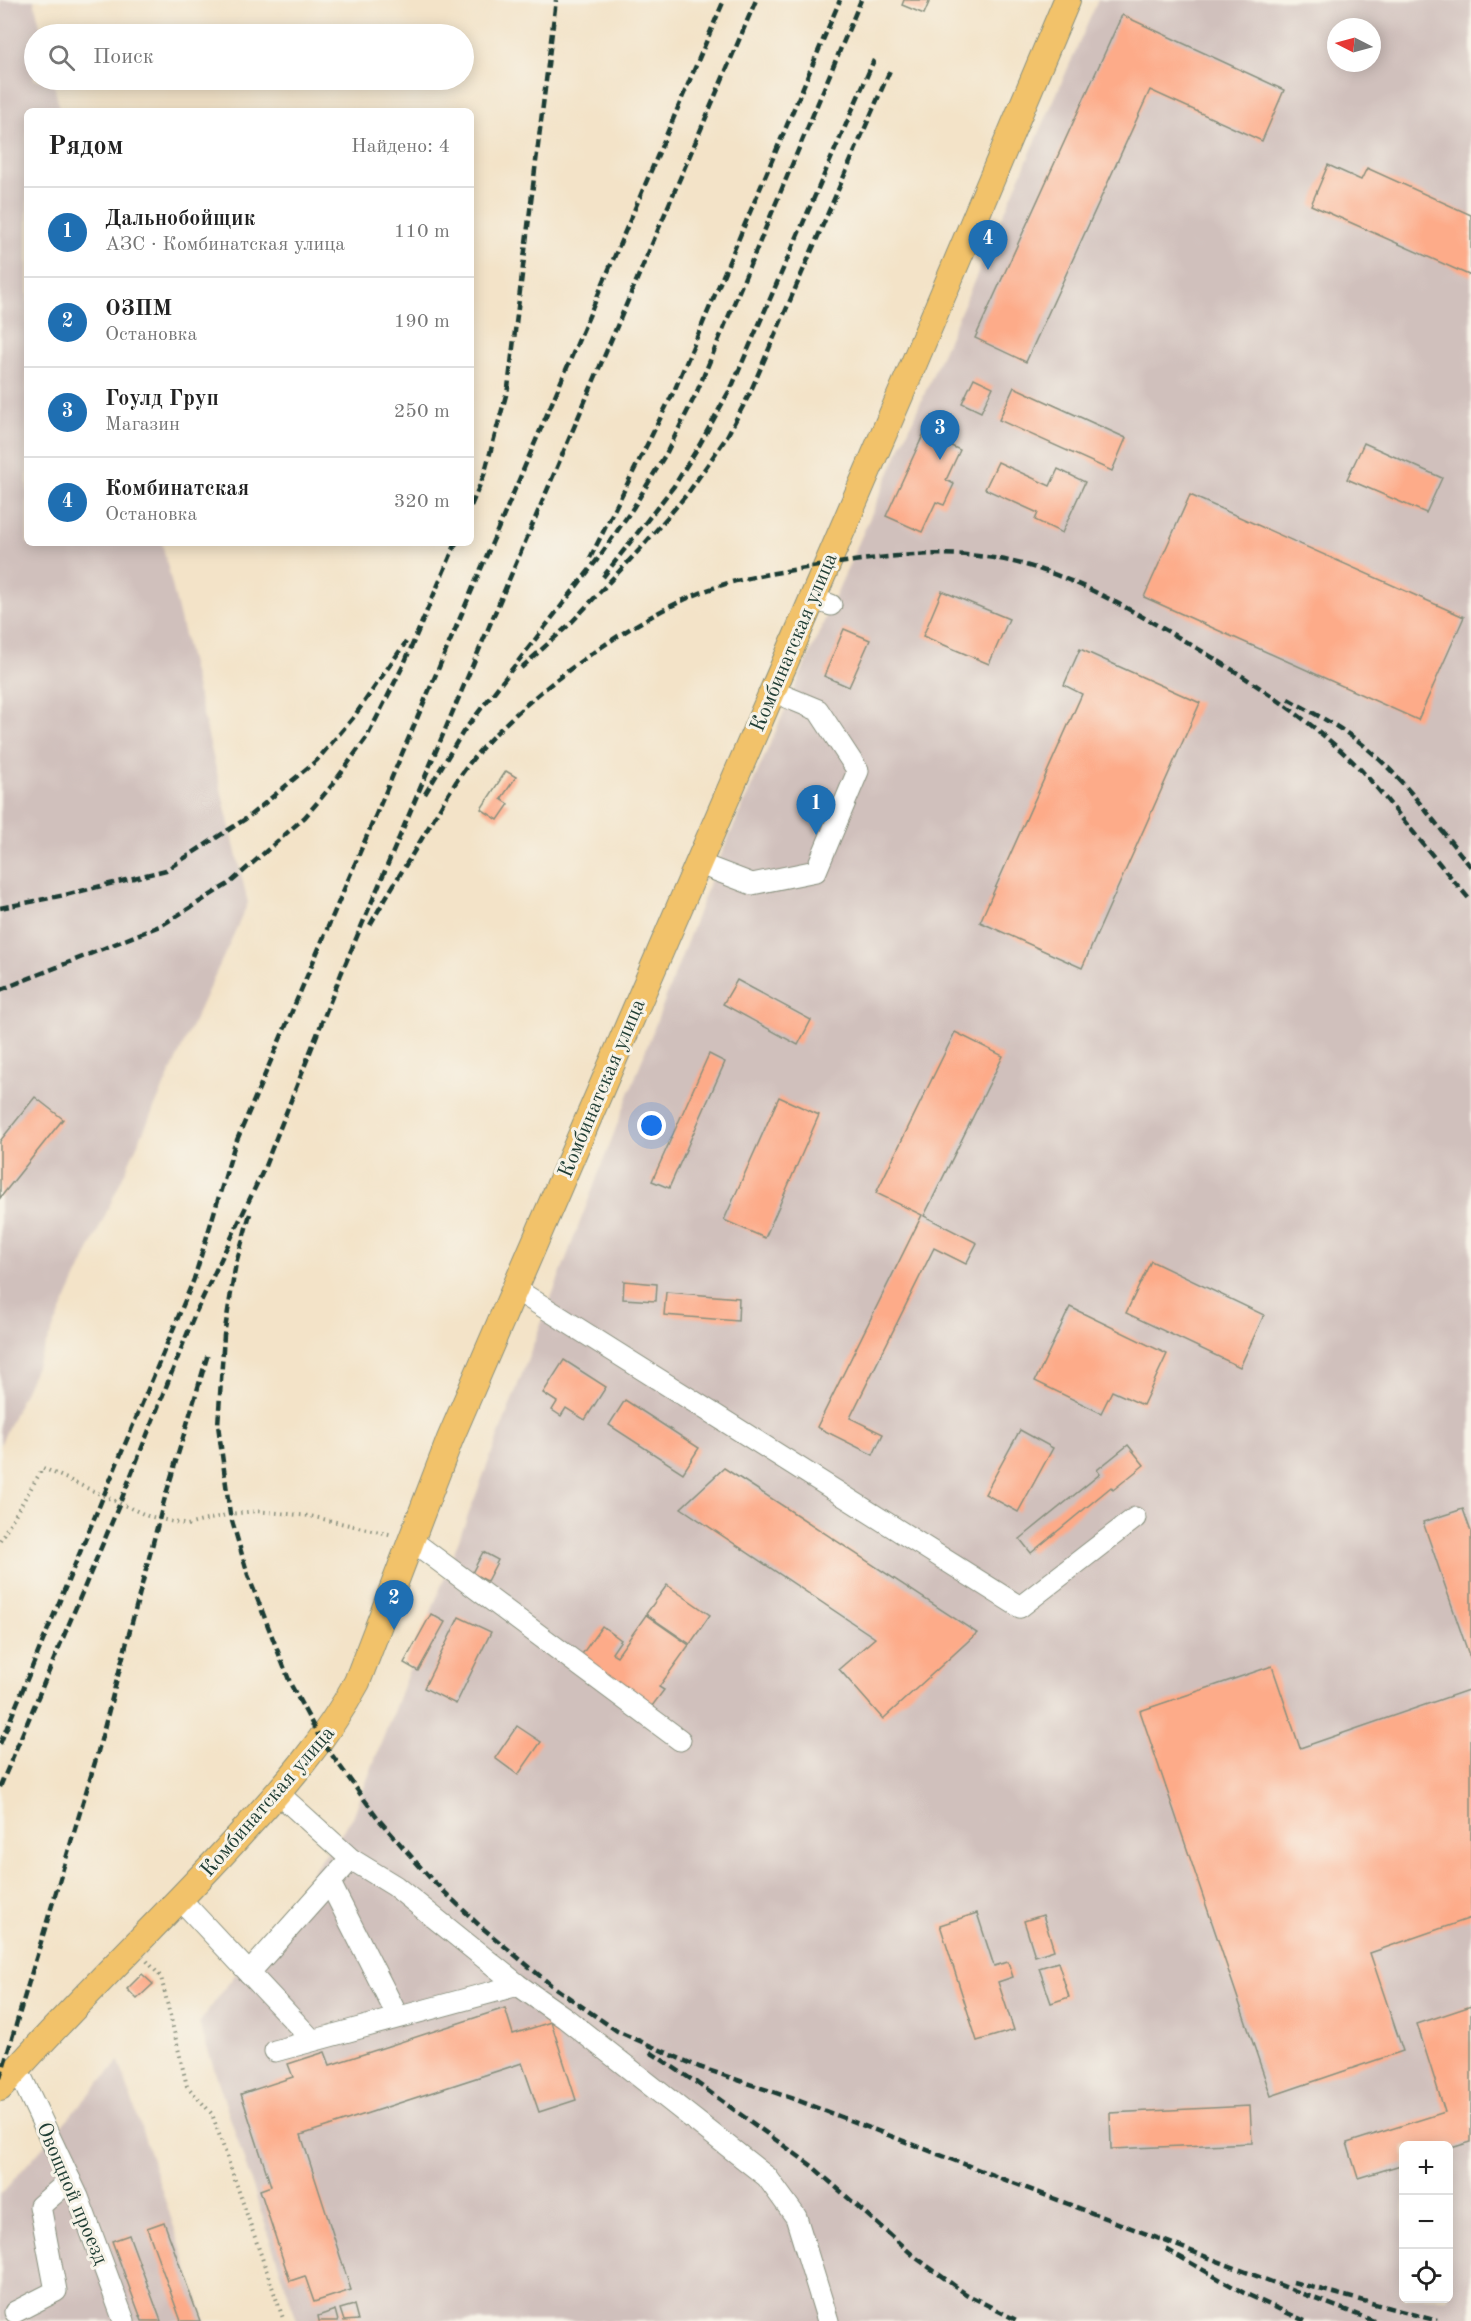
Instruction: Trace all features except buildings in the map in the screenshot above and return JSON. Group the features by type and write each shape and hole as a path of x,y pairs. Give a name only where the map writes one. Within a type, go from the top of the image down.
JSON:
{"main road":[{"name":"Комбинатская улица","path":"0,2088 135,1945 181,1900 278,1793 341,1713 357,1682 450,1439 772,691 822,602 1067,0"}],"street":[{"path":"697,863 752,884 816,871 858,771 818,710 772,691"},
{"path":"515,1288 1020,1607 1135,1518"},
{"path":"411,1540 680,1740"},
{"path":"278,1793 351,1859 395,1886 518,1985 565,2018 767,2177 796,2217 828,2321"},
{"path":"249,1973 351,1859"},
{"path":"330,1883 398,2017"},
{"path":"181,1900 312,2040"},
{"path":"275,2050 518,1985"},
{"name":"Овощной проезд","path":"17,2068 70,2180 124,2321"},
{"path":"15,2312 56,2291 40,2206 70,2180"}],"path":[{"path":"0,1540 43,1468 148,1516 187,1525 230,1514 256,1511 310,1516 354,1524 411,1540"},
{"path":"135,1945 160,1977 187,2086 212,2114 284,2321"}],"shaded area":[{"path":"0,0 34,0 40,24 24,24 24,90 55,90 59,108 24,108 24,546 163,546 248,903 0,1445"},
{"path":"1098,0 1471,0 1471,2321 297,2321 199,2023 353,1817 714,871"},
{"path":"119,2061 205,2321 0,2321 0,2195"}],"railway":[{"path":"474,499 484,475 508,388 556,0"},
{"path":"0,1744 194,1279 234,1147 724,0"},
{"path":"0,1787 120,1503 195,1314 263,1171 341,974 756,0"},
{"path":"590,558 675,389 840,0"},
{"path":"425,794 463,732 597,560 633,508 667,452 696,394 861,0"},
{"path":"603,577 674,486 733,384 874,60"},
{"path":"521,668 570,624 641,548 688,493 726,438 749,395 891,68"},
{"path":"0,990 162,925 230,883 305,817 333,784 367,737 404,664 455,546"},
{"path":"370,925 450,791 476,755 527,704 590,654 659,612 725,584 844,562 933,554 956,554 1004,560 1054,574 1124,607 1241,675 1286,706 1350,759 1471,901"},
{"path":"0,908 65,895 166,870 247,818 317,760 353,718 406,642"},
{"path":"1288,699 1344,731 1377,757 1420,803 1471,867"},
{"path":"250,1214 236,1263 224,1335 218,1425 230,1514 248,1575 291,1685 321,1740 380,1821 431,1879 479,1925 551,1985 617,2031 699,2067 794,2099 1374,2321"},
{"path":"0,2078 96,1759 164,1501 208,1354"},
{"path":"650,2052 812,2166 915,2257 966,2294 1018,2321"},
{"path":"1166,2249 1244,2293 1305,2321"},
{"path":"1293,2282 1438,2321"}],"place":[{"name":"Комбинатская","path":"988,270"},
{"name":"Гоулд Груп","path":"940,460"},
{"name":"Дальнобойщик","path":"816,835"},
{"name":"ОЗПМ","path":"394,1630"}]}
